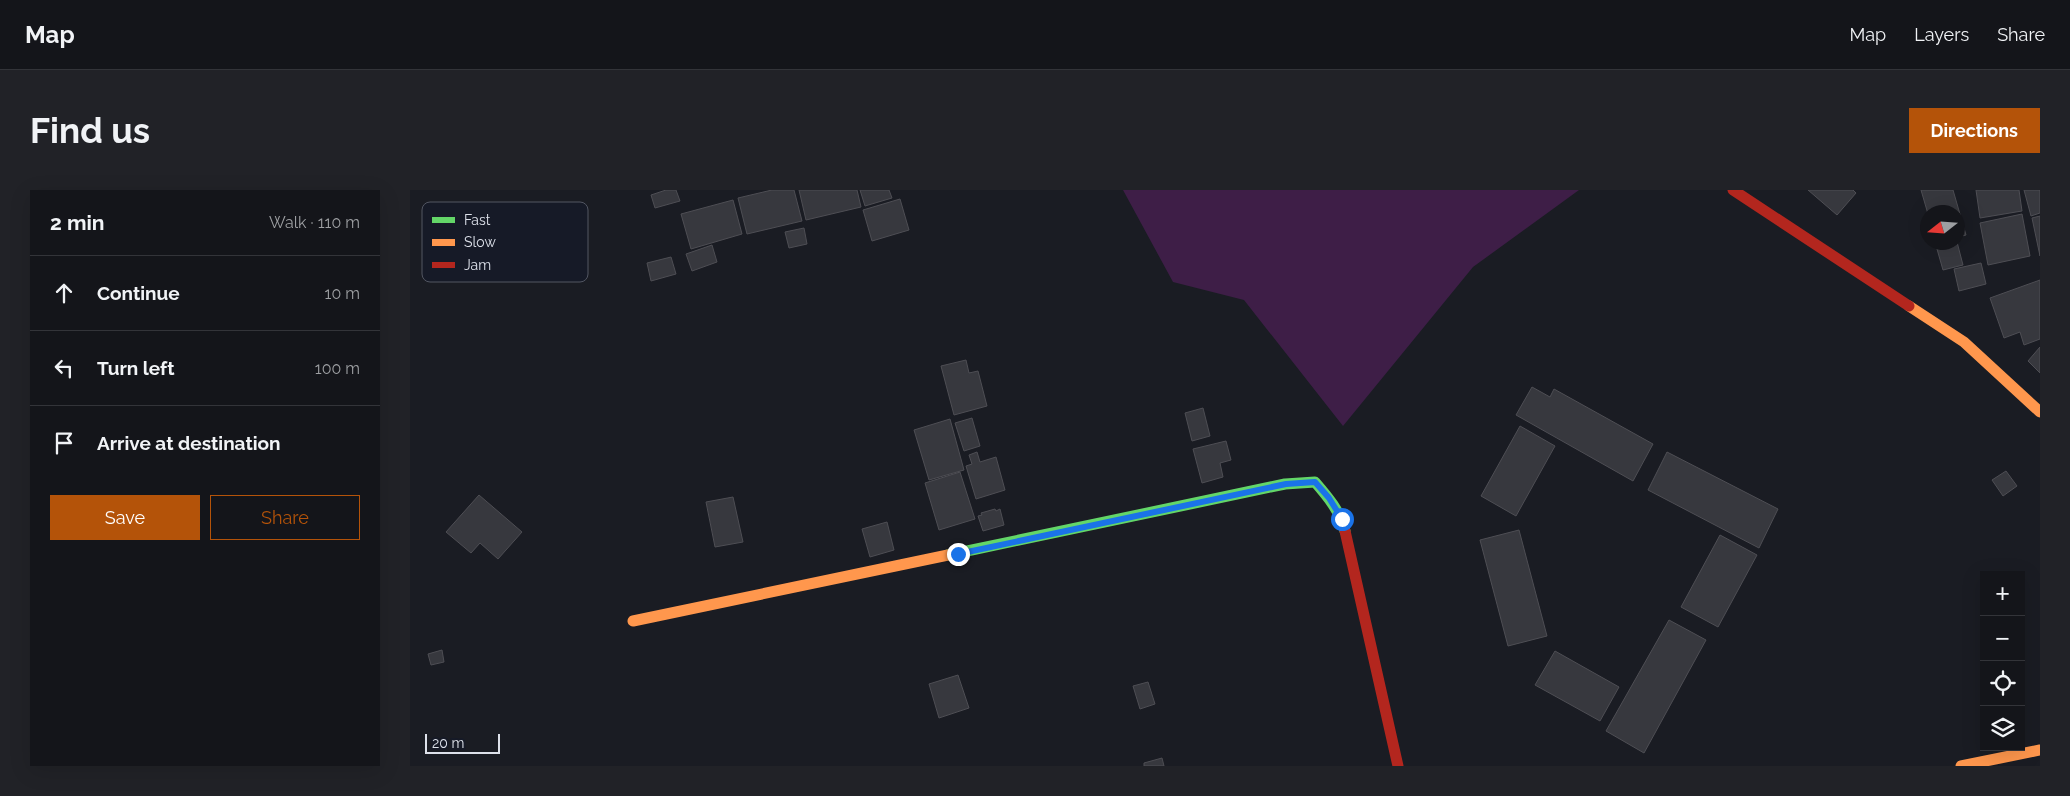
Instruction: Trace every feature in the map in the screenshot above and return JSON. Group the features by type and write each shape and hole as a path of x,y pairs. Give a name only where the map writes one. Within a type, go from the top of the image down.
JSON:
{"street":[{"path":"1733,190 1964,342 2040,412"},
{"path":"633,621 1286,484 1315,482 1329,498 1342,519 1398,766"},
{"path":"1961,766 2040,750"}],"shaded area":[{"path":"1123,190 1579,190 1473,267 1343,426 1244,300 1173,282"}],"building":[{"path":"666,190 676,190 680,201 655,208 651,195"},
{"path":"772,190 794,190 802,221 747,234 738,198"},
{"path":"799,190 857,190 861,207 806,220"},
{"path":"860,190 889,190 892,198 865,206"},
{"path":"1808,190 1853,190 1856,193 1837,215"},
{"path":"1921,190 1953,190 1957,205 1925,205"},
{"path":"1976,190 2019,190 2022,211 1980,218"},
{"path":"2024,190 2040,190 2040,213 2031,216"},
{"path":"900,199 909,230 872,241 863,210"},
{"path":"733,200 742,234 691,249 681,214"},
{"path":"2022,214 2030,256 1988,265 1980,223"},
{"path":"2040,216 2040,256 2032,218"},
{"path":"804,228 807,244 789,248 785,232"},
{"path":"712,245 717,262 692,271 686,254"},
{"path":"1937,250 1959,250 1963,265 1943,270"},
{"path":"671,257 676,274 651,281 647,263"},
{"path":"1981,263 1986,284 1959,291 1954,269"},
{"path":"2040,280 2040,339 2024,345 2020,332 2004,338 1990,298"},
{"path":"2040,347 2040,373 2028,361"},
{"path":"966,360 969,373 978,371 987,406 954,415 941,366"},
{"path":"1532,387 1550,397 1554,389 1653,444 1633,481 1516,415"},
{"path":"1203,408 1210,436 1192,441 1185,413"},
{"path":"972,418 980,446 964,451 955,423"},
{"path":"950,419 964,470 929,480 914,430"},
{"path":"1520,426 1555,446 1516,516 1481,496"},
{"path":"1226,441 1231,460 1220,463 1223,477 1202,483 1193,449"},
{"path":"977,452 980,462 996,457 1005,490 976,499 966,466 972,464 969,455"},
{"path":"1667,452 1778,509 1759,548 1648,490"},
{"path":"2006,471 2017,486 2003,496 1992,480"},
{"path":"960,472 975,519 939,530 925,483"},
{"path":"479,495 522,532 498,559 480,543 471,553 446,532"},
{"path":"733,497 743,542 715,547 706,502"},
{"path":"995,509 996,511 1000,509 1004,525 983,531 978,516 982,515 981,513"},
{"path":"887,522 894,550 870,557 862,529"},
{"path":"1519,530 1547,636 1508,646 1480,540"},
{"path":"1720,535 1757,555 1718,627 1681,607"},
{"path":"1669,620 1706,640 1644,753 1606,731"},
{"path":"442,650 444,662 431,665 428,654"},
{"path":"1555,651 1619,687 1600,721 1535,685"},
{"path":"958,675 969,708 939,718 929,684"},
{"path":"1148,682 1155,704 1140,709 1133,686"},
{"path":"1162,758 1164,766 1144,766 1144,763"}],"traffic: fast":[{"path":"948,555 1285,484 1315,482 1337,511 1345,531"}],"traffic: slow":[{"path":"1909,306 1964,342 2040,412"},
{"path":"633,621 948,555"},
{"path":"1961,766 2040,750"}],"traffic: jam":[{"path":"1733,190 1909,306"},
{"path":"1345,531 1398,766"}],"route":[{"path":"958,554 1286,484 1315,482 1329,498 1342,519"}]}
